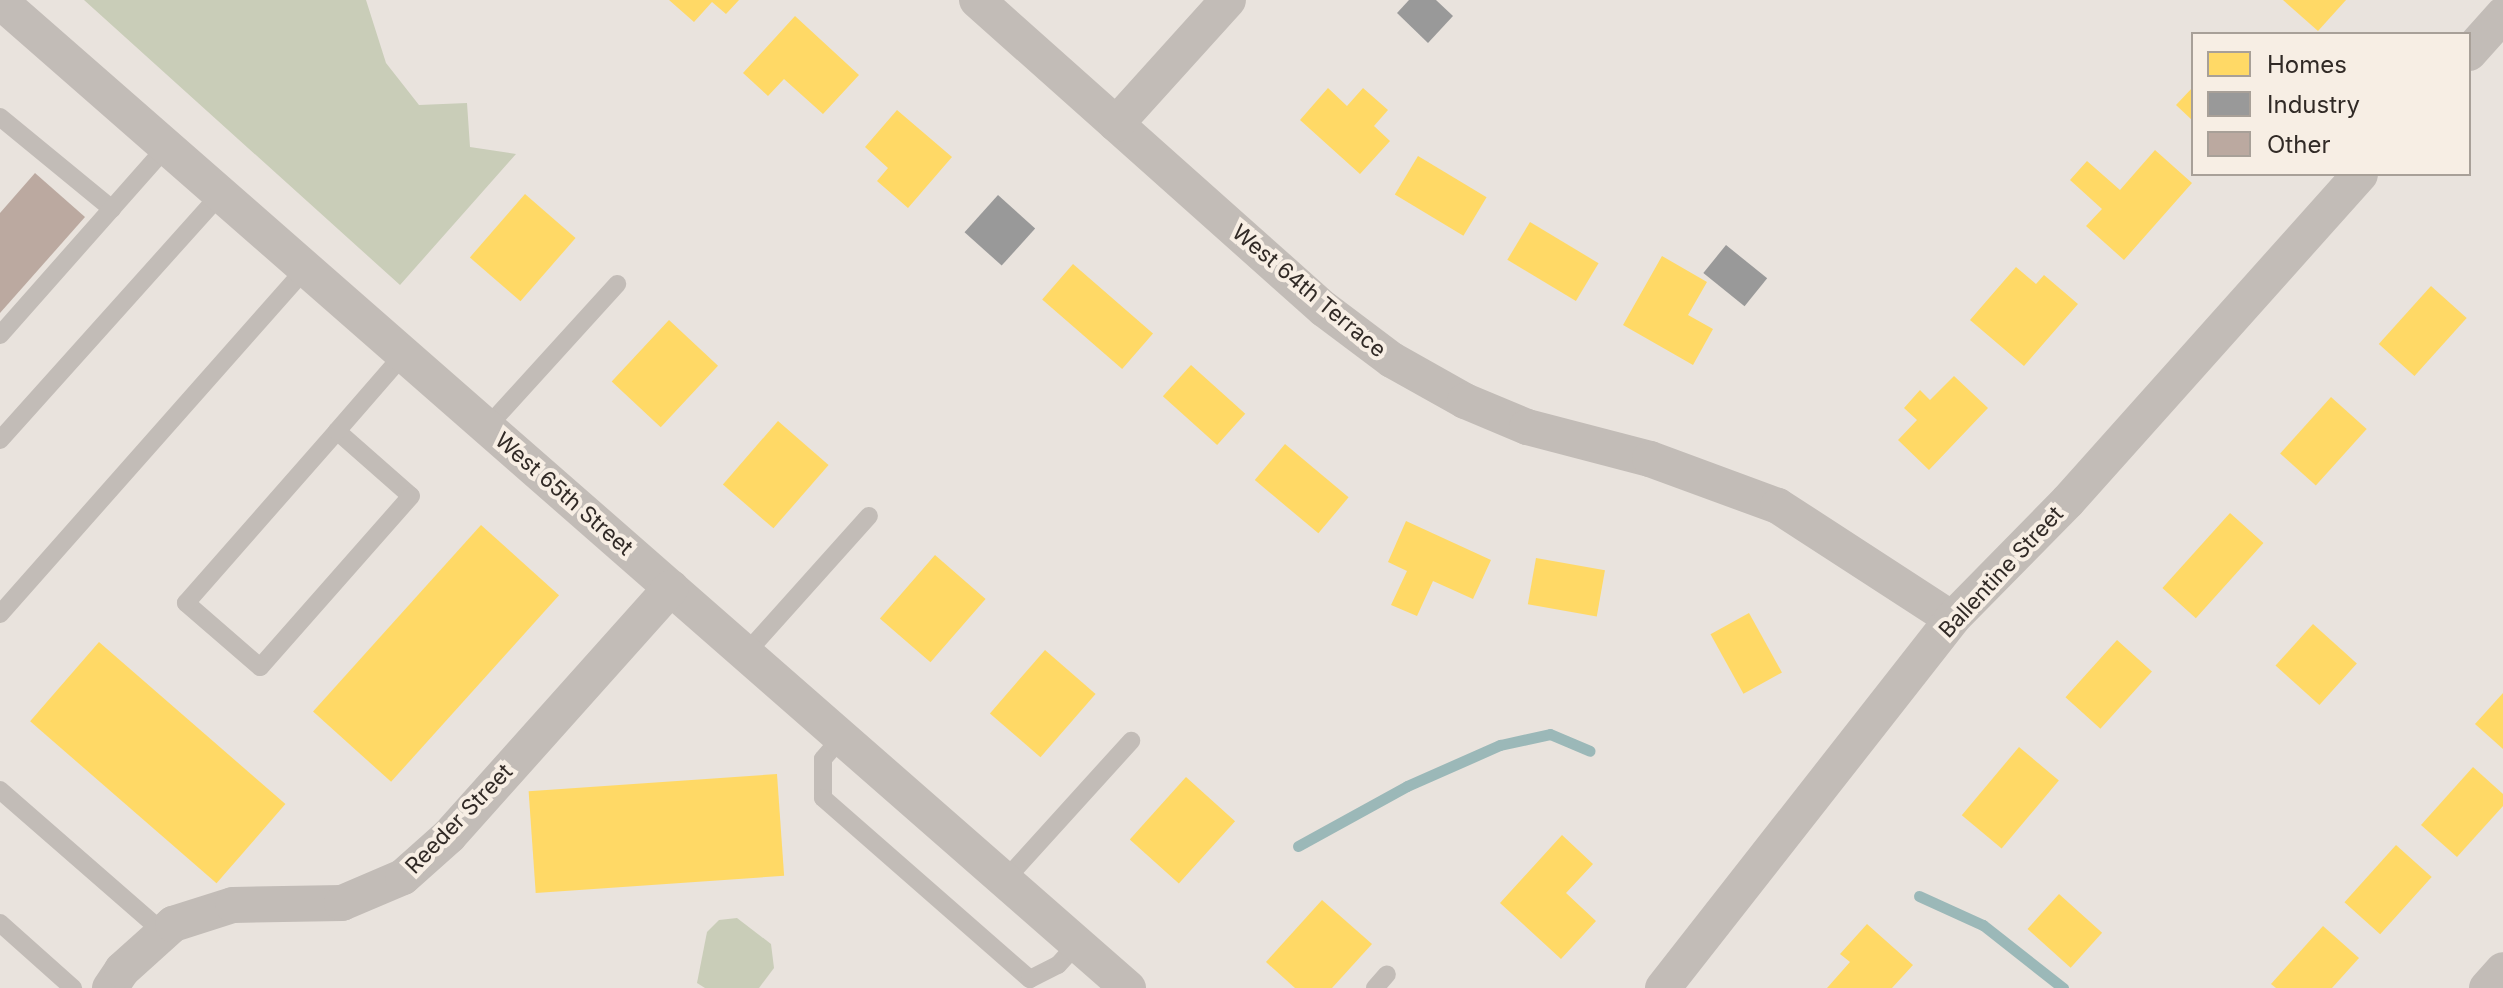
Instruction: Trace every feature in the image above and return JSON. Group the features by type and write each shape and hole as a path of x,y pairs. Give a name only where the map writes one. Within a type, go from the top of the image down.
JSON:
{"street":[{"name":"West 64th Terrace","path":"977,0 1324,309 1392,360 1465,401 1527,427 1678,468 1778,506 1952,619"},
{"path":"1116,124 1228,0"},
{"name":"West 65th Street","path":"0,1 1128,988"},
{"path":"2471,51 2503,15"},
{"name":"Ballentine Street","path":"1663,988 1952,619 2068,501 2358,176"},
{"name":"Reeder Street","path":"110,988 122,970 173,924 233,905 342,903 403,877 449,836 671,588"},
{"path":"2487,988 2503,970"}],"lane":[{"path":"0,117 112,209"},
{"path":"0,335 167,146"},
{"path":"0,440 221,194"},
{"path":"0,614 306,268"},
{"path":"488,426 617,284"},
{"path":"337,431 411,496 260,667 186,603 404,354"},
{"path":"746,653 869,516"},
{"path":"842,737 823,759 823,798 1030,979 1058,965 1077,944"},
{"path":"1005,880 1131,741"},
{"path":"0,790 164,933"},
{"path":"0,923 73,988"}],"green space":[{"path":"84,0 366,0 386,63 419,105 467,103 470,147 516,154 400,285"},
{"path":"737,918 771,944 774,968 759,988 705,988 697,983 707,932 719,920"}],"building: Homes":[{"path":"669,0 739,0 726,14 712,2 694,22"},
{"path":"2283,0 2346,0 2318,31"},
{"path":"795,16 859,75 823,114 784,79 768,96 743,73"},
{"path":"1328,88 1347,106 1363,88 1388,110 1374,126 1390,141 1360,174 1300,120"},
{"path":"2191,89 2191,119 2176,105"},
{"path":"897,110 952,157 908,208 877,181 888,168 865,147"},
{"path":"2155,150 2192,183 2124,260 2086,226 2102,209 2070,180 2087,161 2120,190"},
{"path":"1418,156 1487,197 1463,236 1395,195"},
{"path":"525,194 576,238 520,301 470,257"},
{"path":"1530,222 1599,263 1576,301 1507,260"},
{"path":"1662,256 1707,282 1688,315 1713,329 1693,365 1623,325"},
{"path":"1073,264 1153,334 1122,369 1042,299"},
{"path":"2016,267 2036,284 2044,275 2078,304 2024,366 1970,320"},
{"path":"2431,286 2467,318 2414,376 2379,344"},
{"path":"669,320 718,366 661,427 612,381"},
{"path":"1191,365 1245,414 1217,445 1163,396"},
{"path":"1954,376 1988,408 1929,470 1898,440 1917,420 1904,408 1920,390 1930,400"},
{"path":"2331,397 2367,429 2316,486 2280,453"},
{"path":"778,421 829,465 773,528 723,484"},
{"path":"1285,444 1349,497 1318,533 1255,480"},
{"path":"2230,513 2263,543 2196,618 2162,588"},
{"path":"1406,521 1491,560 1473,599 1433,581 1417,616 1391,605 1407,571 1388,562"},
{"path":"481,525 559,595 391,782 313,712"},
{"path":"935,555 986,599 930,662 880,618"},
{"path":"1536,558 1605,570 1597,616 1528,604"},
{"path":"1749,613 1782,672 1743,694 1711,634"},
{"path":"2313,624 2357,663 2319,705 2276,666"},
{"path":"2117,640 2152,671 2100,729 2065,697"},
{"path":"99,642 285,804 217,883 30,721"},
{"path":"1045,650 1096,694 1040,757 990,713"},
{"path":"2503,693 2503,749 2475,724"},
{"path":"2019,747 2059,780 2002,849 1962,815"},
{"path":"2473,767 2503,794 2503,806 2457,857 2421,825"},
{"path":"777,774 784,876 536,893 529,791"},
{"path":"1186,777 1235,821 1179,884 1130,839"},
{"path":"1562,835 1593,864 1566,893 1596,921 1561,959 1500,903"},
{"path":"2396,845 2432,877 2380,934 2344,902"},
{"path":"2059,894 2102,933 2071,968 2028,929"},
{"path":"1322,900 1372,944 1332,988 1295,988 1266,962"},
{"path":"1867,924 1913,965 1892,988 1827,988 1850,962 1840,954"},
{"path":"2323,926 2359,958 2332,988 2276,988 2271,984"}],"building: Industry":[{"path":"1409,0 1436,0 1453,16 1428,43 1397,13"},
{"path":"998,195 1035,228 1002,266 965,232"},
{"path":"1726,245 1767,278 1745,306 1703,273"}],"building: Other":[{"path":"35,173 85,217 0,313 0,213"}],"waterway":[{"path":"1298,846 1407,786 1500,745 1550,734 1590,751"},
{"path":"1919,896 1983,925 2063,988"}]}
